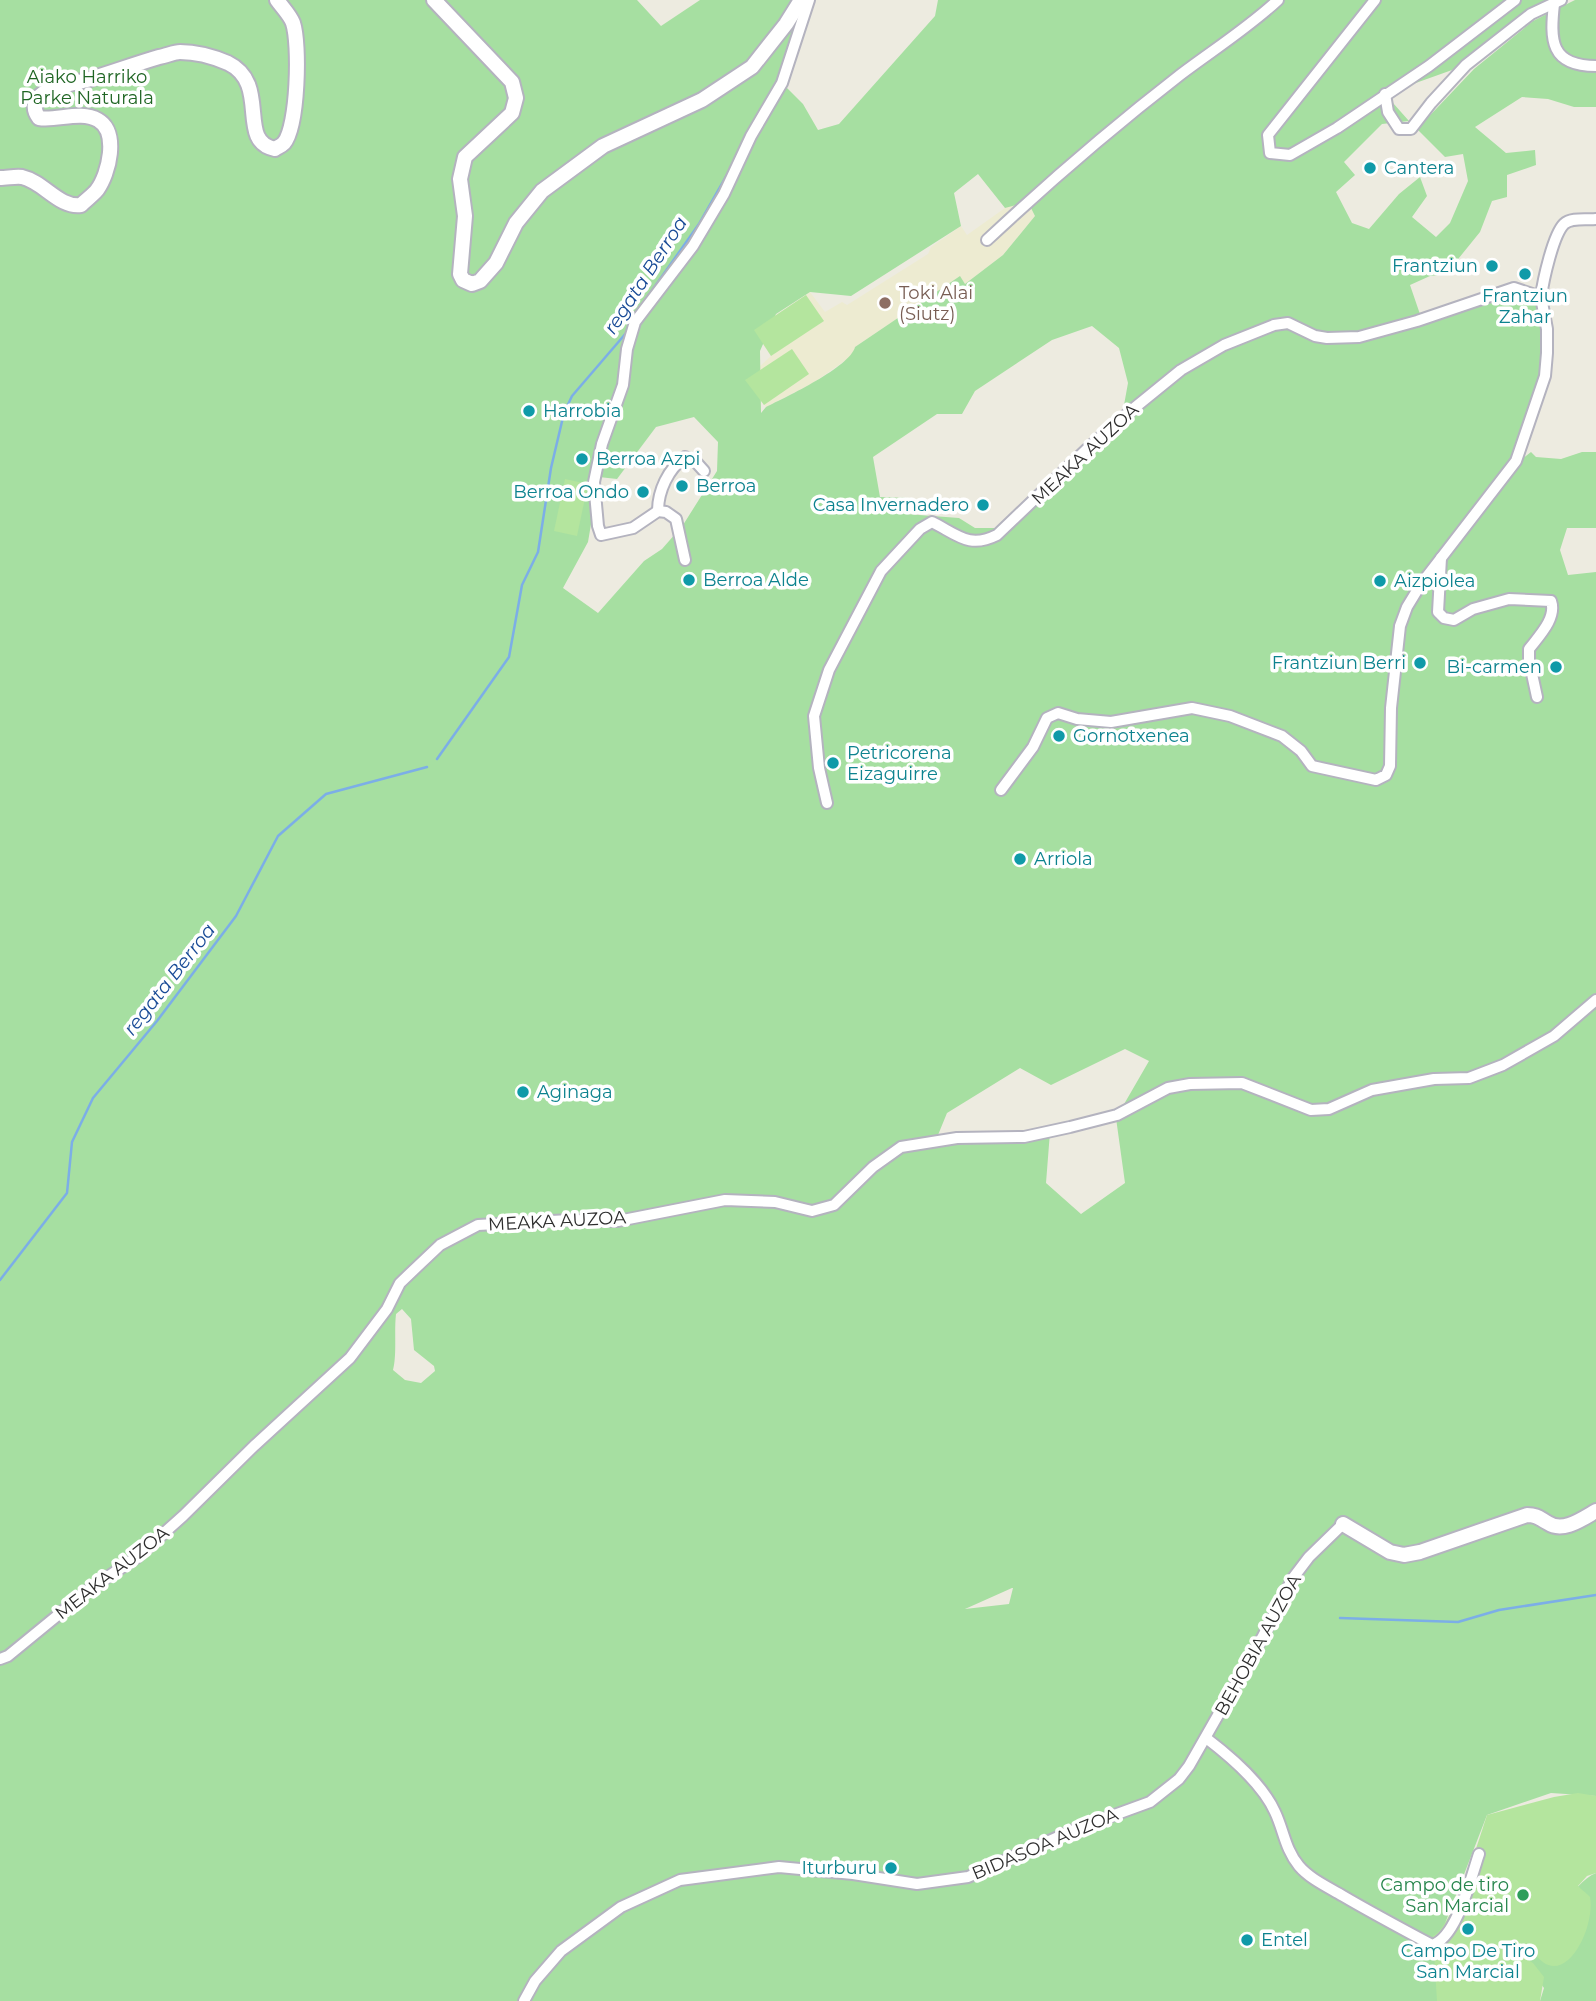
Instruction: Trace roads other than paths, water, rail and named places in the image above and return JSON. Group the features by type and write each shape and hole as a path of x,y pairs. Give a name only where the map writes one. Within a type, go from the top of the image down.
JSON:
{"street":[{"path":"0,178 22,177 47,189 66,204 81,205 98,189 108,163 110,145 107,129 98,120 83,116 38,118 34,112 35,102 42,94 57,87 179,52 205,55 229,63 245,76 252,95 258,142 265,148 275,149 284,143 291,127 298,44 292,21 277,0"},
{"path":"434,0 512,82 516,98 512,113 466,157 460,179 465,216 460,274 463,280 472,284 480,281 496,263 516,223 542,191 603,146 702,100 752,67 801,0"},
{"path":"685,560 676,519 666,512 658,511 634,528 601,536 594,482 602,444 623,385 627,349 635,322 693,246 724,194 751,136 782,83 809,0"},
{"path":"987,240 1106,134 1261,16 1278,0"},
{"path":"1375,0 1268,135 1270,153 1290,155 1337,128 1430,66 1515,0"},
{"path":"1385,94 1388,112 1399,129 1411,130 1466,65 1531,14 1557,2"},
{"path":"1557,2 1551,32 1554,46 1560,55 1576,63 1596,66"},
{"path":"1001,790 1033,747 1047,718 1058,713 1076,719 1111,722 1192,708 1230,716 1282,736 1301,751 1312,766 1376,780 1386,775 1390,766 1391,708 1400,626 1407,607 1516,461 1545,376 1547,329 1541,297 1545,269 1563,225 1571,220 1596,219"},
{"name":"MEAKA AUZOA","path":"827,803 814,716 829,670 881,571 920,529 932,523 967,541 982,542 997,535 1086,450 1181,370 1224,345 1274,325 1288,323 1315,336 1327,338 1359,337 1514,289 1541,297"},
{"path":"658,511 658,499 676,463 685,457 695,461 704,471"},
{"path":"1441,558 1438,612 1444,618 1454,620 1473,609 1509,599 1551,601 1553,608 1550,617 1529,649 1537,696"},
{"name":"MEAKA AUZOA","path":"0,1659 8,1656 91,1588 136,1558 183,1516 349,1359 387,1309 400,1283 440,1245 478,1224 618,1221 725,1200 775,1202 812,1211 834,1205 873,1167 901,1147 957,1138 1024,1137 1117,1115 1168,1088 1190,1084 1242,1083 1311,1110 1329,1109 1372,1090 1434,1079 1469,1078 1503,1065 1554,1037 1596,1000"},
{"name":"BEHOBIA AUZOA","path":"1206,1738 1293,1578 1309,1557 1343,1524 1390,1552 1404,1555 1527,1516 1536,1515 1549,1525 1558,1527 1570,1525 1596,1511"},
{"path":"1206,1738 1264,1793 1276,1812 1283,1839 1301,1869 1322,1884 1432,1945 1440,1943 1450,1932 1479,1854"},
{"name":"BIDASOA AUZOA","path":"524,2001 535,1981 561,1951 621,1907 654,1890 695,1876 779,1867 853,1874 917,1884 968,1877 1076,1829 1150,1802 1179,1779 1206,1738"}],"waterway":[{"name":"regata Berroa","path":"752,144 775,105"},
{"name":"regata Berroa","path":"644,302 699,224 728,173"},
{"name":"regata Berroa","path":"437,759 509,657 522,585 538,552 551,468 564,413 572,396 627,332"},
{"name":"regata Berroa","path":"0,1280 67,1193 72,1142 93,1098 157,1021 236,916 278,836 326,794 427,767"},
{"path":"1340,1618 1458,1622 1499,1610 1596,1595"}],"place":[{"name":"Cantera","path":"1370,168"},
{"name":"Frantziun","path":"1492,266"},
{"name":"Frantziun Zahar","path":"1525,274"},
{"name":"Toki Alai (Siutz)","path":"885,303"},
{"name":"Harrobia","path":"529,411"},
{"name":"Berroa Azpi","path":"582,459"},
{"name":"Berroa","path":"682,486"},
{"name":"Berroa Ondo","path":"643,492"},
{"name":"Casa Invernadero","path":"983,505"},
{"name":"Berroa Alde","path":"689,580"},
{"name":"Aizpiolea","path":"1380,581"},
{"name":"Frantziun Berri","path":"1420,663"},
{"name":"Bi-carmen","path":"1556,667"},
{"name":"Gornotxenea","path":"1059,736"},
{"name":"Petricorena Eizaguirre","path":"833,763"},
{"name":"Arriola","path":"1020,859"},
{"name":"Aginaga","path":"523,1092"},
{"name":"Iturburu","path":"891,1868"},
{"name":"Campo de tiro San Marcial","path":"1523,1895"},
{"name":"Campo De Tiro San Marcial","path":"1468,1929"},
{"name":"Entel","path":"1247,1940"}],"park label":[{"name":"Aiako Harriko Parke Naturala","path":"87,87"}]}
